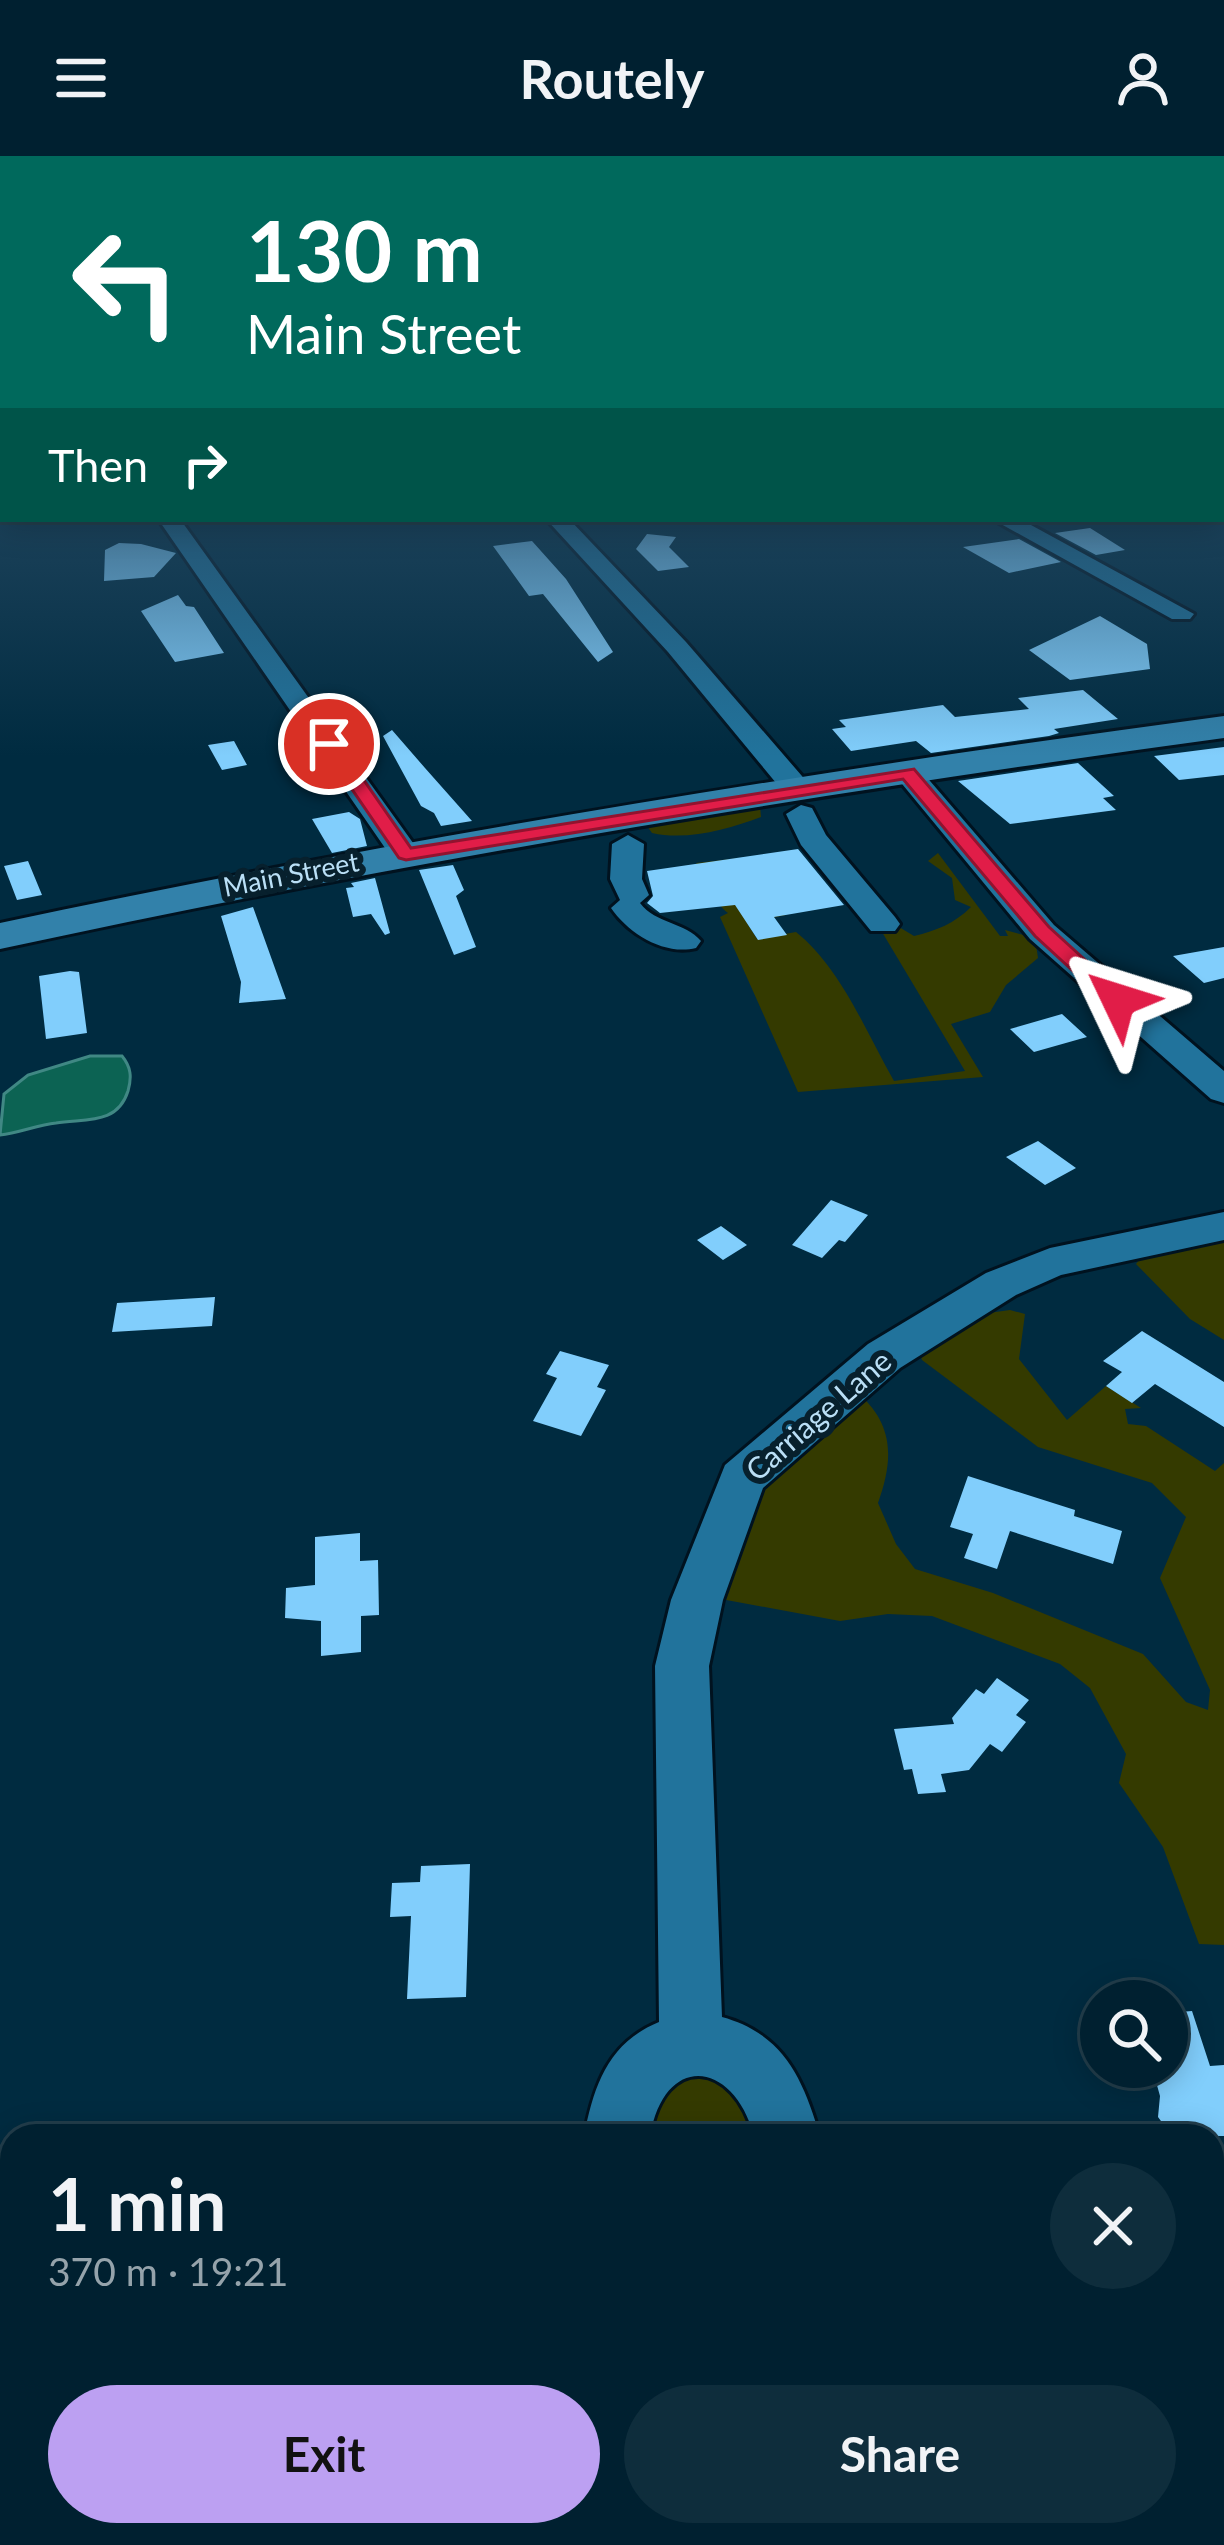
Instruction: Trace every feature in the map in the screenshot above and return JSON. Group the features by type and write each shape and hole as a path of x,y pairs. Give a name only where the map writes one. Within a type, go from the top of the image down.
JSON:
{"main road":[{"name":"Main Street","path":"0,936 406,854 799,802 908,773 1224,727"}],"street":[{"path":"179,532 406,854"},
{"path":"570,532 663,632 799,802 812,838 884,924"},
{"path":"1029,532 1181,614"},
{"path":"908,773 1042,932 1224,1091"},
{"path":"621,848 615,886 630,902 638,923 682,936"},
{"name":"Carriage Lane","path":"692,2044 682,1666 697,1600 742,1478 884,1356 1001,1284 1050,1263 1224,1226"},
{"path":"618,2124 627,2086 644,2065 666,2050 692,2044 719,2046 746,2057 767,2078 782,2104 785,2124"}],"shaded area":[{"path":"760,806 761,817 693,835 652,833 645,823"},
{"path":"938,853 1000,936 1008,936 1005,930 1035,938 1038,958 1006,985 990,1012 951,1024 983,1077 798,1092 720,917 728,913 696,863 740,858 786,915 747,923 757,939 796,932 812,947 851,1002 894,1081 965,1071 882,932 899,927 914,936 922,934 952,922 971,907 955,900 952,878 928,861"},
{"path":"90,1056 122,1056 127,1064 129,1086 116,1110 98,1118 0,1135 4,1094 28,1075"},
{"path":"1224,1238 1224,1340 1190,1319 1136,1264"},
{"path":"1010,1310 1025,1314 1019,1359 1067,1420 1106,1386 1141,1408 1125,1409 1128,1424 1146,1426 1215,1471 1224,1463 1224,1945 1199,1944 1163,1847 1119,1783 1126,1754 1090,1688 1060,1664 932,1616 888,1614 840,1621 721,1599 739,1524 769,1478 859,1394 879,1419 888,1445 878,1503 896,1544 915,1569 993,1593 1143,1654 1186,1702 1208,1710 1210,1690 1160,1578 1186,1517 1152,1483 1038,1447 922,1360 920,1354 967,1316"},
{"path":"718,2067 756,2124 644,2124 660,2079"}],"building":[{"path":"1097,532 1125,550 1096,555 1055,533"},
{"path":"647,534 676,537 669,547 689,567 658,571 636,549"},
{"path":"1019,539 1061,562 1009,573 963,547"},
{"path":"532,541 566,579 613,652 598,662 543,594 529,596 493,546"},
{"path":"119,543 176,553 154,577 104,581 105,550"},
{"path":"178,595 186,606 194,607 224,653 175,662 141,611"},
{"path":"1100,616 1147,644 1150,669 1070,680 1029,650"},
{"path":"1083,690 1118,719 1054,729 1059,733 1049,736 931,753 916,741 851,751 832,729 846,727 839,720 943,705 955,717 1029,709 1018,698"},
{"path":"392,730 472,821 441,826 434,813 421,806 383,736"},
{"path":"234,741 247,765 222,770 208,745"},
{"path":"1224,747 1224,775 1179,780 1154,756"},
{"path":"1078,763 1114,796 1103,798 1116,810 1010,824 958,781"},
{"path":"349,812 360,819 367,846 332,853 312,819"},
{"path":"798,849 844,905 774,917 787,935 758,940 735,905 660,913 647,903 653,896 647,871"},
{"path":"28,861 42,895 17,900 4,866"},
{"path":"453,865 464,890 456,896 476,947 454,955 419,870"},
{"path":"375,878 390,933 385,935 371,914 353,917 346,888"},
{"path":"253,907 286,999 239,1003 241,982 221,916"},
{"path":"1224,947 1224,978 1204,983 1173,956"},
{"path":"79,972 87,1033 46,1039 39,976"},
{"path":"1062,1014 1087,1037 1034,1052 1010,1029"},
{"path":"1038,1141 1076,1168 1045,1185 1006,1157"},
{"path":"831,1200 868,1215 845,1242 839,1240 822,1258 792,1245"},
{"path":"721,1226 747,1245 723,1260 697,1240"},
{"path":"215,1297 212,1326 112,1332 117,1303"},
{"path":"1142,1331 1224,1382 1224,1427 1155,1384 1132,1403 1106,1386 1122,1372 1103,1361"},
{"path":"560,1351 609,1365 597,1387 606,1390 581,1436 533,1421 557,1378 546,1374"},
{"path":"968,1476 1075,1510 1074,1516 1122,1531 1113,1564 1010,1531 997,1569 964,1558 973,1534 950,1527"},
{"path":"360,1533 360,1561 378,1560 379,1615 361,1616 361,1652 321,1656 321,1621 285,1618 286,1588 315,1585 315,1537"},
{"path":"997,1678 1029,1700 1016,1715 1026,1722 1002,1752 990,1744 969,1770 941,1774 946,1792 918,1794 912,1769 904,1770 894,1729 954,1724 952,1718 976,1689 984,1694"},
{"path":"470,1864 466,1997 407,1999 411,1916 390,1917 392,1883 420,1882 421,1866"},
{"path":"1188,2011 1192,2011 1210,2066 1224,2065 1224,2124 1163,2124 1158,2117 1158,2088 1188,2088"}],"route":[{"path":"329,744 406,854 908,773 1026,915 1118,1000"}]}
